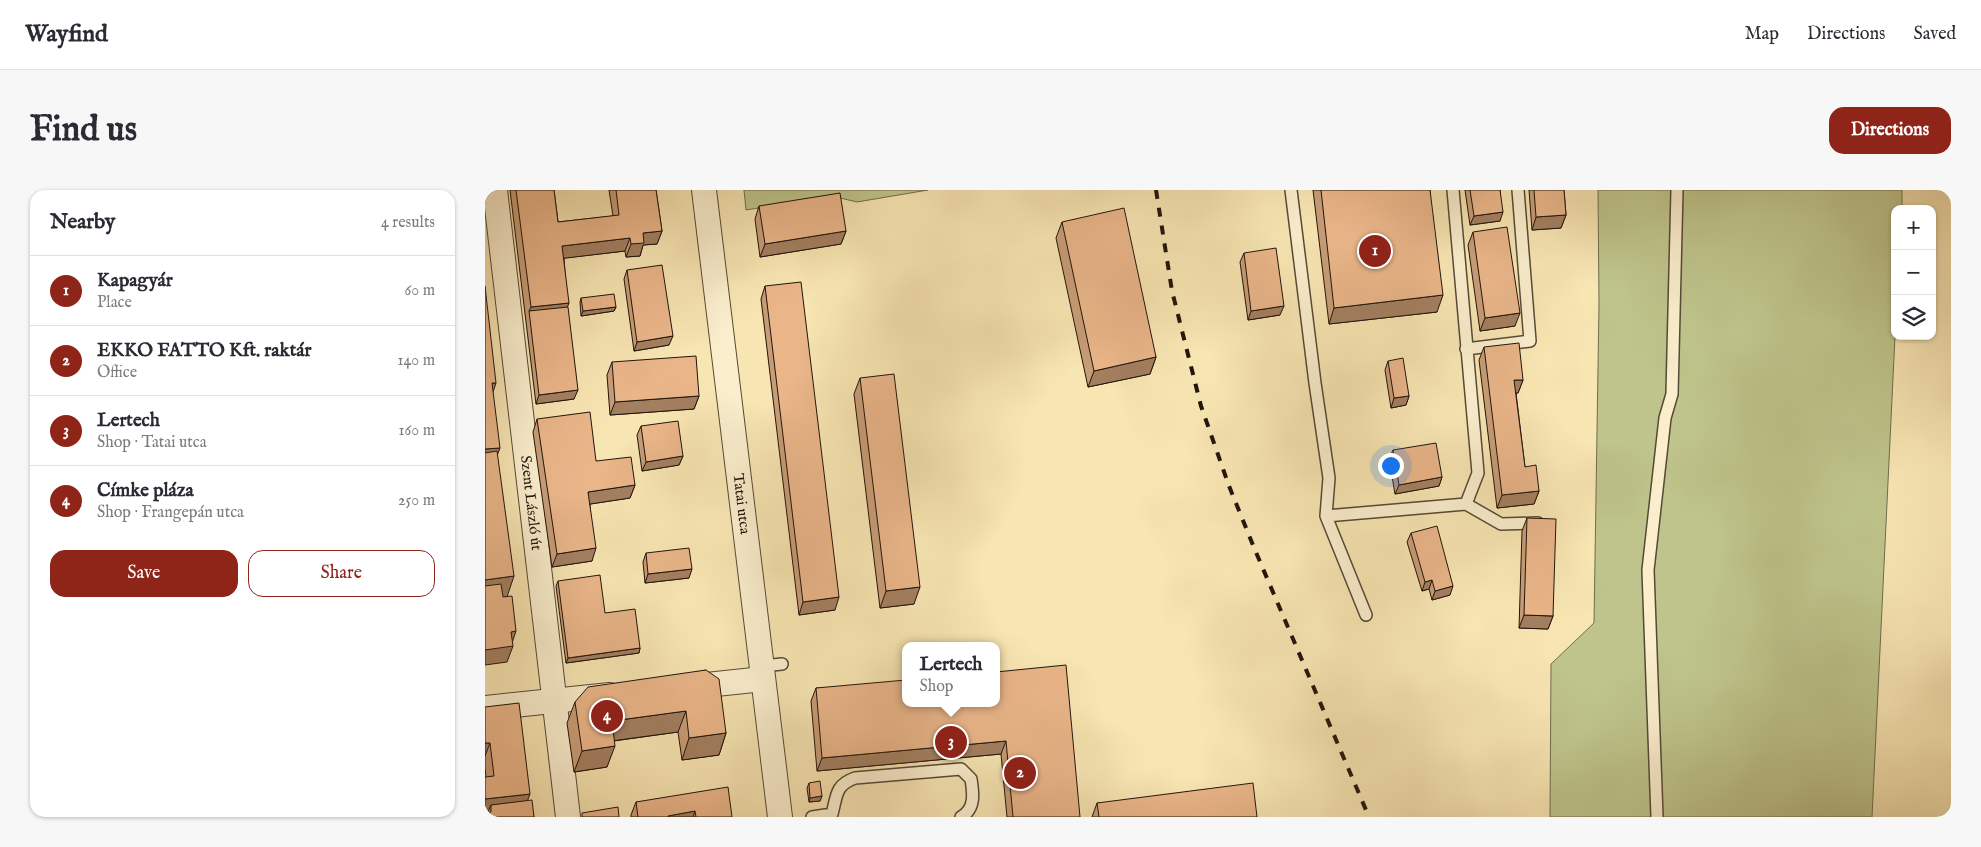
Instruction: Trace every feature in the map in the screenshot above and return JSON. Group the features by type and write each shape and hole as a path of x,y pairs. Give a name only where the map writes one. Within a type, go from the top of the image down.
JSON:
{"street":[{"name":"Szent László út","path":"495,190 568,817"},
{"name":"Tatai utca","path":"704,190 769,670 780,817"},
{"path":"664,690 769,670"},
{"path":"485,708 634,693"}],"lane":[{"path":"1291,190 1329,478 1326,516 1366,615"},
{"path":"1453,190 1478,473 1466,504"},
{"path":"1466,349 1531,341 1518,190"},
{"path":"1657,817 1648,570 1665,418 1672,394 1677,190"},
{"path":"1326,516 1466,504 1501,524 1547,523"},
{"path":"812,817 833,816 838,789 846,781 855,778 961,769 971,779 973,801 967,816"}],"green space":[{"path":"744,190 928,190 857,202 832,196 746,210"},
{"path":"1598,190 1902,190 1902,205 1891,205 1891,340 1895,340 1872,817 1550,817 1551,664 1594,623 1599,304"}],"building":[{"path":"516,190 554,190 558,222 619,215 616,190 656,190 662,231 643,233 644,243 631,244 630,238 562,246 569,303 531,307"},
{"path":"1321,190 1430,190 1443,295 1334,308"},
{"path":"1470,190 1500,190 1503,212 1474,216"},
{"path":"1534,190 1564,190 1566,215 1536,217"},
{"path":"840,193 846,231 765,244 759,206"},
{"path":"1124,208 1156,357 1094,371 1062,222"},
{"path":"1507,227 1520,313 1485,318 1473,232"},
{"path":"1276,248 1284,306 1251,311 1244,253"},
{"path":"662,265 673,336 637,342 627,270"},
{"path":"801,282 839,597 803,602 765,286"},
{"path":"485,286 496,383 492,383 500,448 485,449"},
{"path":"614,294 616,307 583,311 581,298"},
{"path":"568,307 578,390 539,395 529,311"},
{"path":"1519,343 1523,380 1514,380 1525,467 1536,465 1539,491 1502,495 1484,347"},
{"path":"696,356 699,396 615,402 612,362"},
{"path":"1403,358 1409,396 1394,398 1388,361"},
{"path":"894,374 920,587 886,591 860,378"},
{"path":"590,412 596,461 631,457 635,485 588,492 596,548 557,554 537,419"},
{"path":"678,421 683,456 646,462 641,426"},
{"path":"1436,443 1442,477 1399,485 1393,450"},
{"path":"497,451 514,576 485,580 485,453"},
{"path":"1527,518 1556,519 1553,616 1524,615"},
{"path":"1437,526 1453,586 1435,591 1432,580 1425,582 1411,533"},
{"path":"689,548 692,569 648,574 646,553"},
{"path":"600,575 605,613 635,609 640,648 568,658 558,581"},
{"path":"501,584 503,597 512,596 516,631 511,632 513,646 485,650 485,586"},
{"path":"1066,665 1080,817 1013,817 1006,741 822,758 816,688 902,680 902,707 1000,707 1000,672"},
{"path":"706,670 719,679 726,733 689,738 686,711 612,721 615,746 582,751 575,702 588,687"},
{"path":"519,703 530,794 485,799 485,777 494,776 490,743 485,743 485,707"},
{"path":"820,781 822,796 810,798 809,783"},
{"path":"1253,783 1257,817 1099,817 1097,803"},
{"path":"728,787 732,817 696,817 695,811 668,817 638,817 636,802"},
{"path":"532,800 534,817 486,817 486,813 491,812 491,805"},
{"path":"618,807 619,817 582,817 582,813"}],"railway":[{"path":"1156,190 1172,291 1201,406 1229,486 1255,550 1369,817"}],"place":[{"name":"Kapagyár","path":"1375,251"},
{"name":"Címke pláza","path":"607,716"},
{"name":"Lertech","path":"951,742"},
{"name":"EKKO FATTO Kft. raktár","path":"1020,773"}]}
